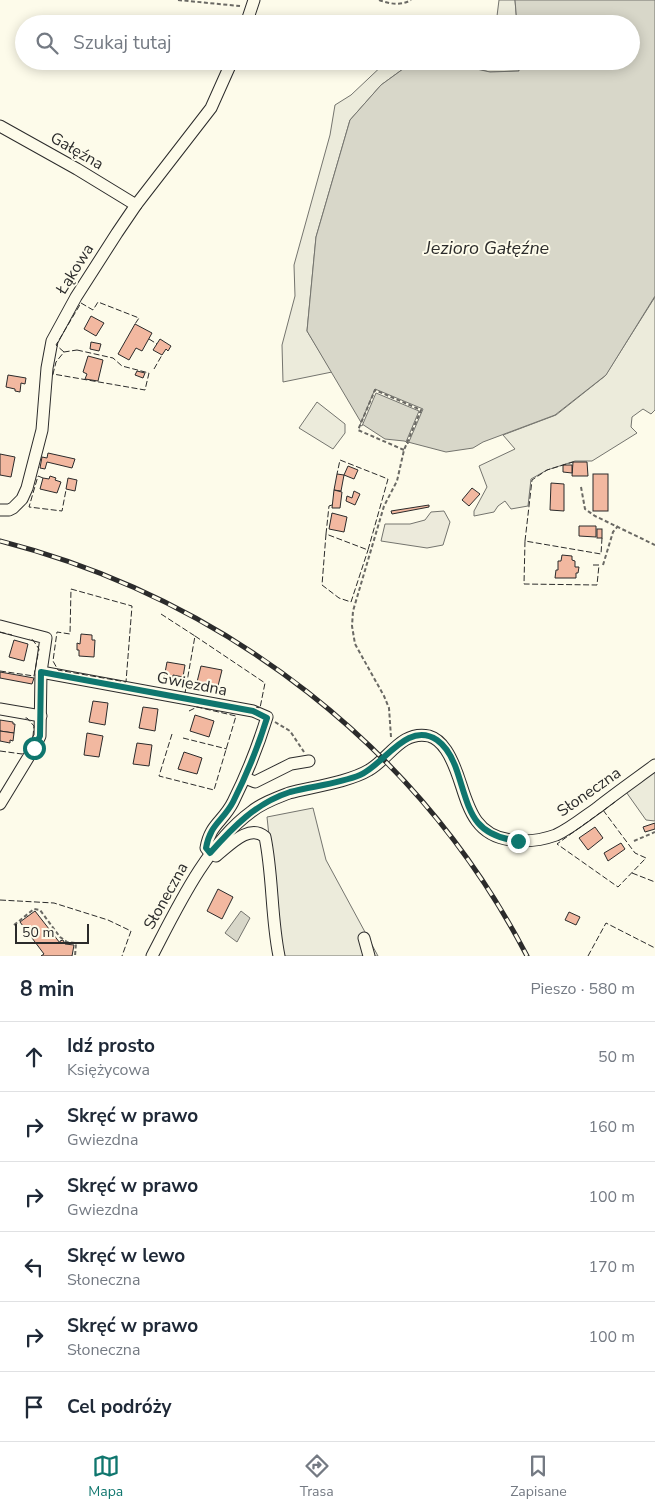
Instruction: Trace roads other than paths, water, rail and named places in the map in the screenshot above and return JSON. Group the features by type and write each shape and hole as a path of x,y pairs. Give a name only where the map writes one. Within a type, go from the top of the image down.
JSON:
{"street":[{"path":"249,15 253,3"},
{"name":"Łąkowa","path":"0,510 14,508 22,499 27,488 42,430 47,368 52,341 76,297 136,205 211,108 228,70"},
{"name":"Gałęźna","path":"0,126 136,205"},
{"path":"0,626 46,638 41,672 40,736 0,804"},
{"name":"Gwiezdna","path":"41,672 253,711 267,718 257,750 245,778"},
{"path":"0,709 41,716"},
{"name":"Słoneczna","path":"152,956 170,920 210,853 237,823 252,811 278,797 360,775 371,769 392,749 408,738 419,735 430,736 438,740 453,760 471,813 479,825 491,834 504,839 518,841 555,835 572,826 655,765"},
{"path":"210,853 206,848 208,837 232,804 245,778 255,782 291,764 309,761"},
{"name":"Słoneczna","path":"210,853 216,856 240,837 250,833 261,833 265,837 274,931 279,956"},
{"path":"364,938 369,956"}],"water":[{"name":"Jezioro Gałęźne","path":"515,0 655,0 655,296 606,375 555,415 483,442 473,448 446,452 404,441 385,439 362,424 307,331 316,237 350,120 381,85 402,70 481,70 490,72 519,70 640,70 640,15 516,15"},
{"path":"241,911 250,918 237,942 225,933"}],"railway":[{"path":"0,541 83,567 162,601 238,643 308,692 372,749 431,812 483,881 527,956"}]}
